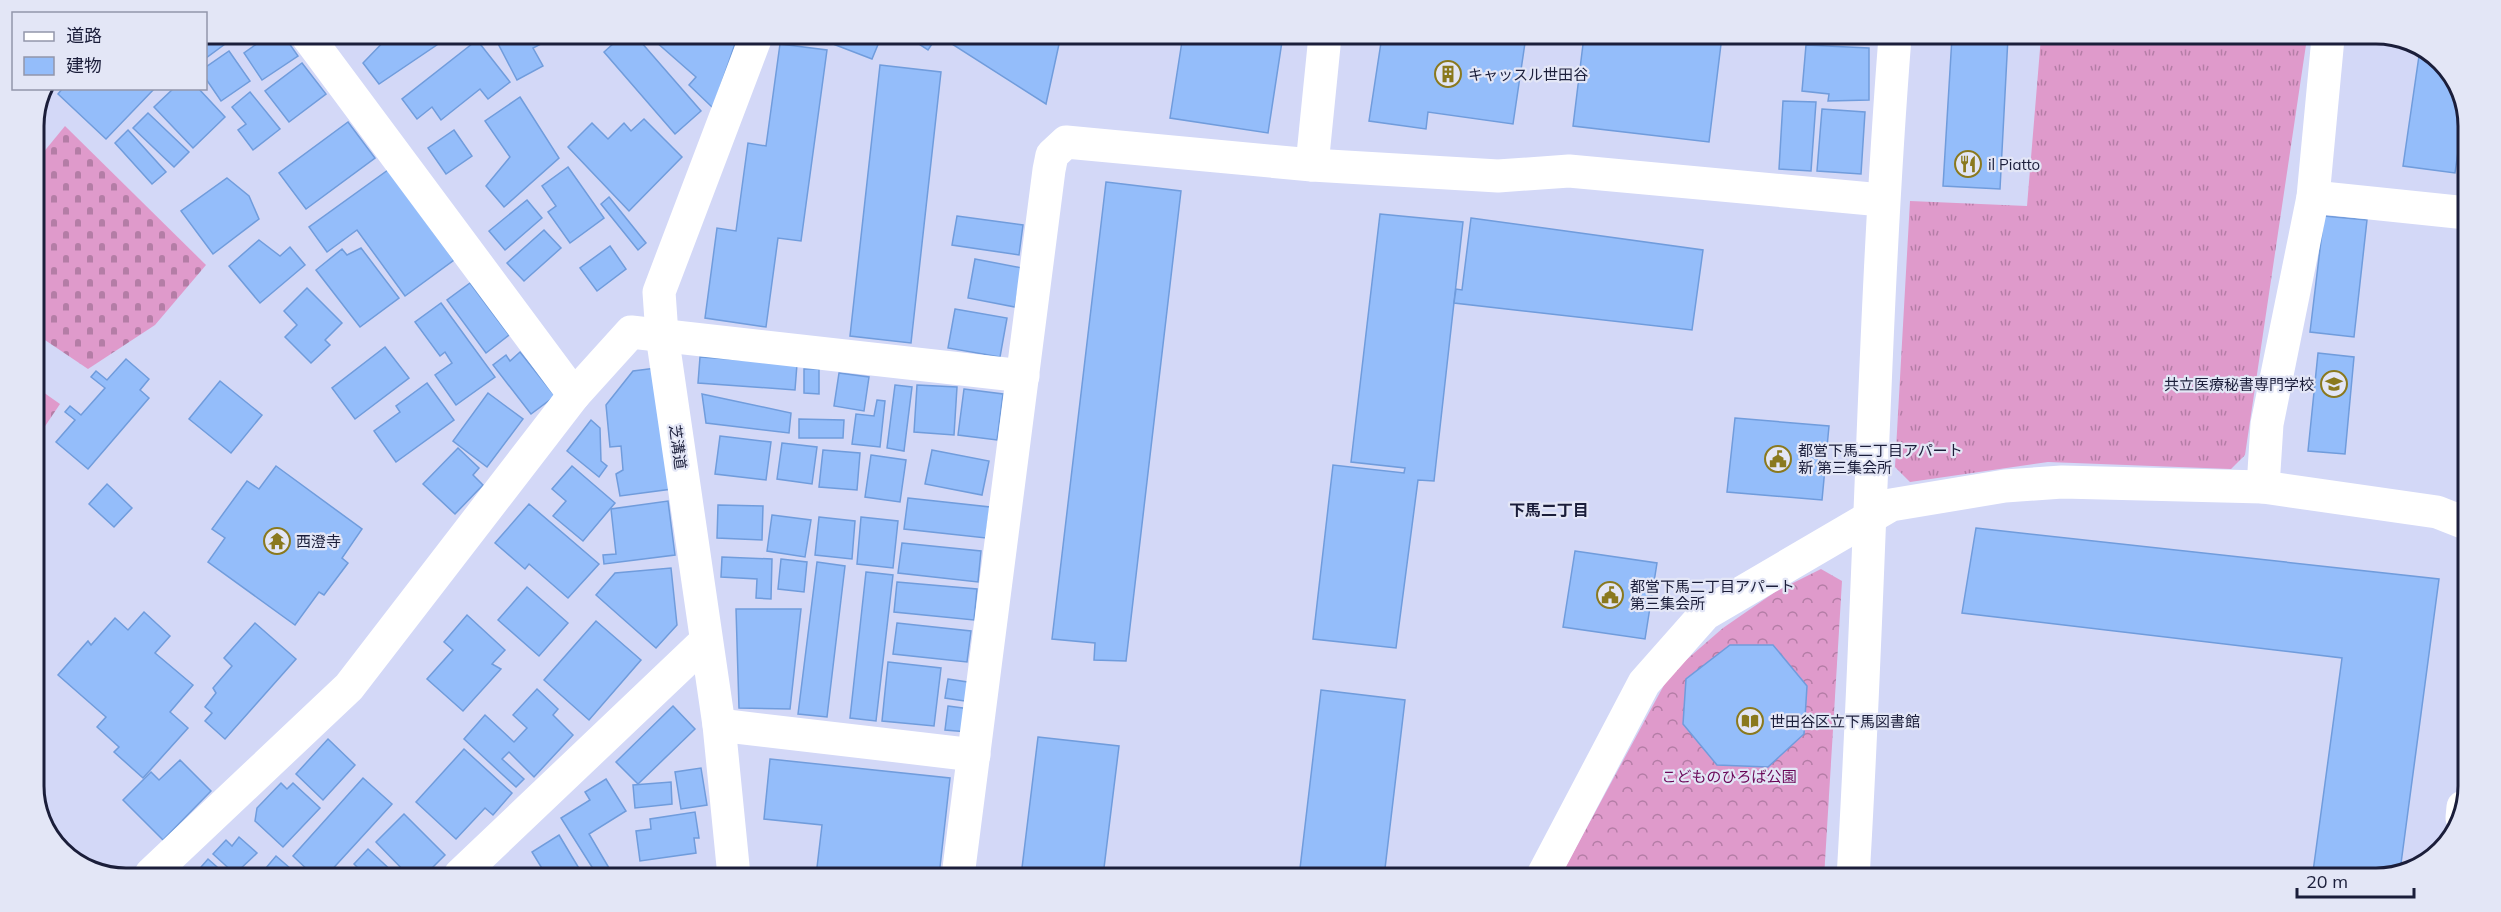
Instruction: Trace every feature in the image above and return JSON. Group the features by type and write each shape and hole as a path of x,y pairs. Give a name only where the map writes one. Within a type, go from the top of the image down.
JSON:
{"street":[{"path":"313,44 574,395"},
{"name":"芝溝道","path":"734,868 718,725 662,335 659,292 753,44"},
{"path":"1312,165 1324,44"},
{"path":"1853,868 1882,200 1894,44"},
{"path":"2263,487 2267,424 2313,197 2327,44"},
{"path":"959,868 1049,170 1052,155 1066,142 1312,165 1498,176 1569,171 1882,200"},
{"path":"2313,197 2457,212"},
{"path":"157,868 349,687 574,395 631,332 1023,376"},
{"path":"1547,868 1644,683 1705,614 1891,505 2005,486 2062,482 2263,487 2437,512 2458,520"},
{"path":"467,868 706,641"},
{"path":"718,725 974,755"}],"green space":[{"path":"2040,44 2306,44 2245,455 2231,469 2048,462 1910,482 1895,467 1910,201 2027,206"},
{"path":"65,126 206,265 155,325 88,369 44,339 44,152"},
{"path":"44,393 60,404 44,428"},
{"name":"こどものひろば公園","path":"1821,569 1842,581 1825,868 1565,868 1670,674 1723,628 1775,592"}],"building":[{"path":"207,44 225,44 207,57"},
{"path":"257,44 290,44 298,56 262,80 244,53"},
{"path":"381,44 438,44 379,84 363,63"},
{"path":"472,44 480,44 510,82 488,99 480,89 441,120 432,107 417,119 402,99"},
{"path":"498,44 541,44 533,48 543,66 517,80"},
{"path":"613,44 643,44 701,111 675,134 604,52"},
{"path":"658,44 735,44 713,108 689,85 696,77"},
{"path":"780,44 827,50 801,241 778,238 766,327 705,318 717,228 736,231 748,143 766,146"},
{"path":"833,44 878,44 872,59"},
{"path":"919,44 932,44 928,50"},
{"path":"952,44 1059,44 1046,104"},
{"path":"1182,44 1282,44 1268,133 1170,118"},
{"name":"キャッスル世田谷","path":"1381,44 1525,44 1513,124 1428,112 1426,129 1369,121"},
{"path":"1583,44 1721,44 1709,142 1573,126"},
{"path":"1952,44 2008,44 2000,189 1943,186"},
{"path":"1806,45 1869,48 1869,100 1828,101 1829,94 1802,91"},
{"path":"229,51 250,81 221,101 207,80 207,66"},
{"path":"2419,57 2440,76 2455,105 2457,158 2455,173 2403,166"},
{"path":"302,63 326,94 289,122 265,91"},
{"path":"880,65 941,72 911,343 850,336"},
{"path":"61,90 153,90 106,139 58,94"},
{"path":"172,90 200,90 225,117 193,148 154,107"},
{"path":"250,92 280,129 253,150 238,130 246,124 232,107"},
{"path":"520,97 559,158 504,207 486,186 510,157 485,121"},
{"path":"1783,101 1816,102 1811,171 1779,169"},
{"path":"1822,109 1865,112 1861,174 1817,171"},
{"path":"148,113 189,152 174,167 133,128"},
{"path":"644,119 682,157 629,211 568,147 592,123 608,139 624,123 631,131"},
{"path":"348,122 375,158 306,209 279,173"},
{"path":"128,130 166,172 152,184 115,143"},
{"path":"454,130 472,156 446,174 428,148"},
{"path":"568,167 604,218 570,243 548,212 556,206 542,186"},
{"path":"388,170 454,260 405,296 357,230 327,252 309,227"},
{"path":"227,178 249,196 259,219 213,254 181,211"},
{"path":"1106,182 1181,191 1126,661 1094,660 1095,643 1052,639"},
{"path":"609,197 646,243 638,250 601,204"},
{"path":"527,200 542,218 505,250 489,231"},
{"path":"1380,214 1463,222 1434,481 1418,480 1396,648 1313,639 1333,465 1404,473 1405,468 1351,462"},
{"path":"957,216 1023,225 1019,255 952,245"},
{"path":"2324,216 2367,220 2354,337 2310,332"},
{"path":"1471,218 1703,250 1692,330 1454,303 1456,289 1462,290"},
{"path":"544,230 561,248 524,281 507,263"},
{"path":"259,240 280,256 290,247 305,265 260,303 229,266"},
{"path":"610,246 626,269 597,291 580,268"},
{"path":"361,248 399,298 360,327 316,270 342,249 347,255"},
{"path":"975,259 1022,268 1015,307 968,298"},
{"path":"470,283 509,335 486,353 447,300"},
{"path":"307,288 342,323 325,340 330,345 311,363 285,337 297,325 284,311"},
{"path":"441,303 495,377 456,405 435,375 452,363 445,352 440,356 415,322"},
{"path":"955,309 1007,318 1000,357 948,348"},
{"path":"385,347 409,378 355,419 332,388"},
{"path":"520,352 555,396 531,414 493,365 506,355 510,361"},
{"path":"2318,353 2354,357 2345,454 2308,451"},
{"path":"700,357 797,364 795,390 698,383"},
{"path":"126,359 149,379 140,390 149,398 88,469 56,442 75,420 65,412 70,406 81,415 105,388 91,377 96,371 107,380"},
{"path":"656,368 672,489 620,496 616,474 623,470 621,446 610,447 606,405 633,371"},
{"path":"804,369 819,369 819,394 804,393"},
{"path":"839,373 869,377 864,411 834,406"},
{"path":"220,381 262,415 231,453 189,419"},
{"path":"427,383 454,420 396,462 374,431 400,412 396,406"},
{"path":"895,385 912,387 904,451 887,448"},
{"path":"917,385 957,387 954,435 914,432"},
{"path":"964,389 1003,394 997,440 958,435"},
{"path":"488,393 523,419 487,467 453,441"},
{"path":"702,394 791,413 789,433 706,423"},
{"path":"877,400 885,401 880,447 852,444 856,414 874,416"},
{"name":"都営下馬二丁目アパート 新 第三集会所","path":"1735,418 1829,426 1822,500 1727,492"},
{"path":"799,419 844,420 843,438 799,438"},
{"path":"591,420 600,428 601,461 607,466 599,477 567,451"},
{"path":"720,436 771,442 766,480 715,474"},
{"path":"782,443 817,447 812,484 777,479"},
{"path":"458,448 479,468 473,475 483,485 455,514 423,484"},
{"path":"823,450 860,453 857,490 819,487"},
{"path":"932,450 989,461 982,495 925,484"},
{"path":"871,455 906,460 900,502 865,497"},
{"path":"276,466 362,529 342,558 348,563 324,595 319,592 295,625 208,562 225,538 212,529 247,481 259,489"},
{"path":"572,466 615,503 583,541 553,516 566,501 552,489"},
{"path":"107,484 132,508 114,527 89,504"},
{"path":"908,498 990,507 986,538 904,529"},
{"path":"668,501 675,555 604,564 603,555 616,554 611,509"},
{"path":"529,504 599,564 568,598 529,564 525,569 495,543"},
{"path":"718,505 763,506 762,540 717,538"},
{"path":"772,515 811,520 805,557 767,551"},
{"path":"819,517 855,521 852,559 815,555"},
{"path":"861,517 898,521 893,568 857,564"},
{"path":"1976,528 2439,579 2401,864 2386,868 2313,868 2342,658 1962,613"},
{"path":"902,543 981,551 978,582 898,573"},
{"name":"都営下馬二丁目アパート 第三集会所","path":"1575,551 1657,563 1645,639 1563,627"},
{"path":"722,557 772,559 771,599 756,598 757,579 721,577"},
{"path":"781,559 807,562 804,592 778,589"},
{"path":"817,562 845,566 827,717 798,714"},
{"path":"671,568 677,625 656,648 596,595 615,573"},
{"path":"866,572 893,575 876,721 850,718"},
{"path":"897,582 977,589 974,620 894,612"},
{"path":"527,587 568,623 539,656 498,620"},
{"path":"736,609 801,609 790,709 739,708"},
{"path":"144,612 170,636 155,653 193,685 170,712 188,728 143,778 114,752 119,747 97,727 106,717 58,675 88,641 91,645 115,618 128,630"},
{"path":"467,615 505,650 492,664 501,669 463,711 427,679 453,650 444,642"},
{"path":"596,621 641,660 589,720 544,680"},
{"path":"255,623 296,659 225,739 205,721 212,713 205,707 216,693 213,688 232,666 224,658"},
{"path":"897,623 971,631 967,662 893,654"},
{"path":"1730,645 1773,645 1807,686 1804,734 1768,767 1717,765 1683,724 1686,679"},
{"path":"888,662 941,668 934,726 882,721"},
{"path":"948,679 974,683 971,702 945,698"},
{"path":"537,689 558,709 553,715 573,735 534,777 509,752 502,759 524,779 516,787 464,739 485,715 514,742 527,728 513,715"},
{"path":"1321,690 1405,700 1385,868 1300,868"},
{"path":"673,706 695,729 638,784 616,762"},
{"path":"948,706 970,709 968,732 945,730"},
{"path":"1038,737 1119,746 1104,868 1022,868"},
{"path":"328,739 355,765 323,800 296,774"},
{"path":"464,749 512,793 493,815 485,808 456,839 416,802"},
{"path":"770,759 950,778 940,868 817,868 822,825 764,819"},
{"path":"180,760 211,791 163,840 123,800 151,772 159,780"},
{"path":"701,768 707,805 681,809 675,772"},
{"path":"363,778 392,804 333,868 306,868 293,856"},
{"path":"606,779 626,811 589,834 609,868 593,868 561,818 590,800 585,792"},
{"path":"671,782 672,804 635,808 633,785"},
{"path":"281,783 287,789 293,783 320,808 283,847 255,821 257,808"},
{"path":"695,812 699,838 694,838 696,853 640,861 636,831 651,829 650,819"},
{"path":"404,814 445,855 432,868 401,868 376,842"},
{"path":"559,835 579,868 542,868 532,852"},
{"path":"239,837 257,853 241,868 228,868 213,854 226,840 232,846"},
{"path":"368,849 388,868 358,868 354,864"},
{"path":"276,856 290,868 266,868"},
{"path":"208,859 218,868 200,868"}],"place":[{"name":"キャッスル世田谷","path":"1448,74"},
{"name":"il Piatto","path":"1968,164"},
{"name":"共立医療秘書専門学校","path":"2334,384"},
{"name":"都営下馬二丁目アパート 新 第三集会所","path":"1778,459"},
{"name":"西澄寺","path":"277,541"},
{"name":"都営下馬二丁目アパート 第三集会所","path":"1610,595"},
{"name":"世田谷区立下馬図書館","path":"1750,721"}],"district":[{"name":"下馬二丁目","path":"1549,510"}]}
